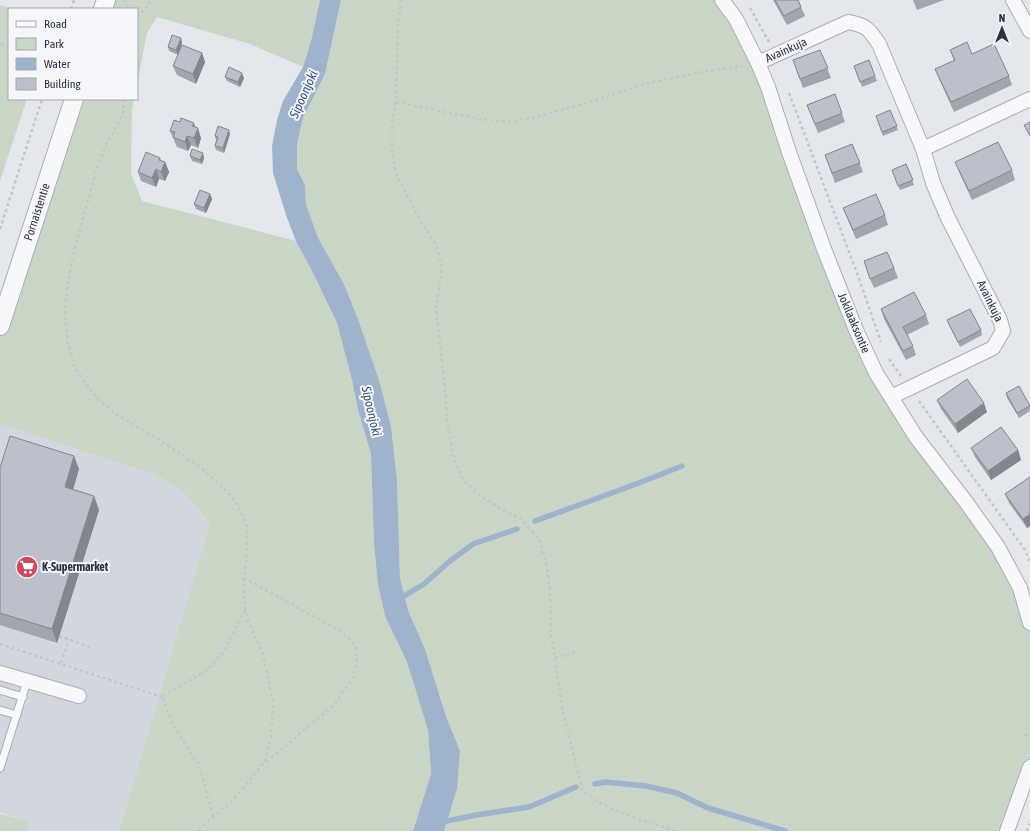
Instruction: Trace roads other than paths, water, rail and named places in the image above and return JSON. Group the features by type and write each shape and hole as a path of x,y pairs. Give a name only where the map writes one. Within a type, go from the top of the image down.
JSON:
{"street":[{"name":"Jokilaaksontie","path":"722,0 736,19 768,87 787,146 824,249 856,330 876,373 916,436 998,547 1020,588 1030,623"},
{"path":"1013,0 1030,31"},
{"name":"Avainkuja","path":"758,63 848,22 860,24 871,32 879,44 923,149 933,183 948,218 1000,320 1003,331 993,348 891,397"},
{"path":"923,149 1030,99"},
{"name":"Pornaistentie","path":"0,326 74,100"},
{"path":"0,673 79,696"},
{"path":"1007,831 1030,767"}],"lane":[{"path":"0,768 27,681"},
{"path":"0,690 23,696"},
{"path":"0,710 17,715"}],"water":[{"name":"Sipoonjoki","path":"320,0 341,0 325,74 303,118 297,144 297,169 305,185 306,204 318,238 344,284 358,319 379,380 391,426 397,480 400,578 408,610 425,649 447,719 460,751 457,789 444,831 413,831 431,774 428,730 407,662 385,616 378,585 374,544 371,454 358,410 352,380 337,323 296,241 273,173 272,146 277,120 283,101 303,67 311,41"}],"waterway":[{"path":"535,521 682,466"},
{"path":"399,599 424,584 450,561 473,544 517,529"},
{"path":"595,784 606,782 646,786 677,793 708,808 785,831"},
{"path":"442,822 529,807 576,787"}],"place":[{"name":"K-Supermarket","path":"27,567"}]}
